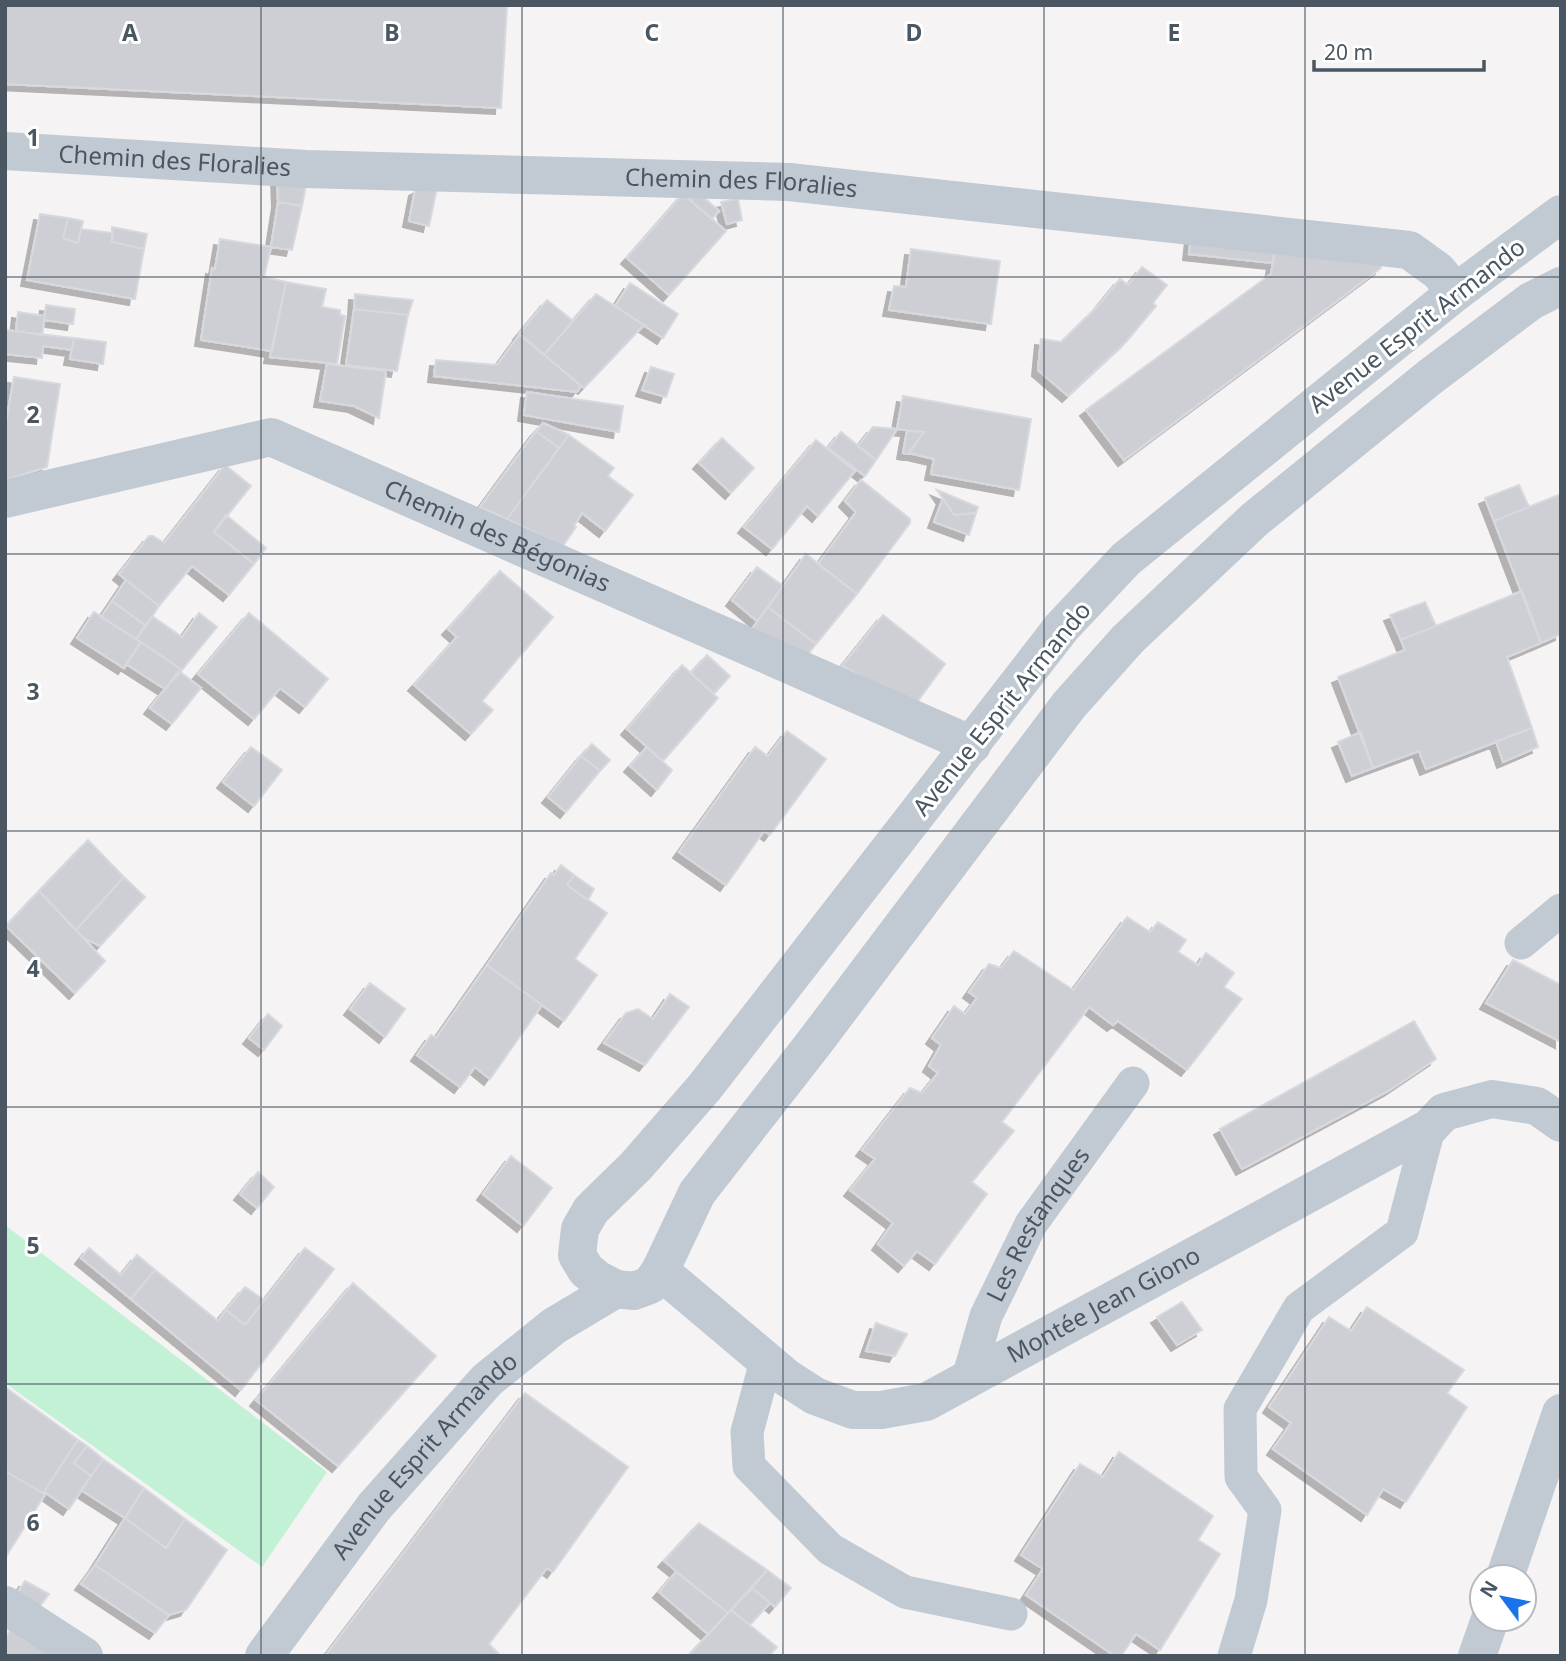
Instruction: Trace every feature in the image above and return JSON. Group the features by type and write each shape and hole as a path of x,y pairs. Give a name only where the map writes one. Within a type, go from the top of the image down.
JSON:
{"street":[{"name":"Chemin des Floralies","path":"5,151 306,169 789,181 1409,250 1438,271 1455,292"},
{"name":"Avenue Esprit Armando","path":"1561,214 1455,292 1126,559 1062,627 704,1088 636,1166 591,1210 580,1229 577,1255 586,1270 616,1289 634,1291 650,1284 660,1271 697,1193 814,1043 1069,705 1128,639 1254,520 1430,377 1531,302 1561,286"},
{"name":"Chemin des Bégonias","path":"5,499 271,437 972,745"},
{"name":"Montée Jean Giono","path":"660,1271 787,1378 815,1396 853,1410 881,1410 926,1402 1429,1128 1444,1112 1492,1099 1537,1106 1561,1123"},
{"name":"Avenue Esprit Armando","path":"264,1656 374,1507 487,1380 554,1326 616,1289"},
{"path":"1510,1563 1561,1413"},
{"path":"5,1605 84,1656"},
{"path":"1476,1656 1485,1633"}],"lane":[{"path":"1521,943 1561,910"},
{"name":"Les Restanques","path":"968,1378 986,1315 1031,1224 1133,1083"},
{"path":"1234,1656 1251,1600 1265,1510 1241,1476 1240,1409 1298,1308 1402,1232 1429,1128"},
{"path":"766,1361 747,1432 749,1466 830,1549 905,1592 1010,1614"}],"green space":[{"path":"5,1225 327,1472 262,1567 5,1383"}],"building":[{"path":"5,5 507,5 501,108 5,84"},
{"path":"277,174 308,175 302,206 278,202"},
{"path":"439,178 429,226 409,221 415,190"},
{"path":"698,192 719,211 712,219 691,201"},
{"path":"683,194 726,231 669,295 627,258"},
{"path":"738,199 742,220 727,224 721,202"},
{"path":"278,202 302,206 292,250 271,247"},
{"path":"40,214 68,218 63,238 78,243 81,229 113,233 112,242 144,249 135,299 27,280"},
{"path":"68,218 83,221 78,243 63,238"},
{"path":"112,227 147,234 144,249 112,242"},
{"path":"1191,236 1276,246 1272,263 1189,254"},
{"path":"220,239 271,247 264,277 286,282 272,351 201,340 212,268 215,269"},
{"path":"1276,246 1381,259 1381,268 1124,460 1086,410 1271,274"},
{"path":"911,249 1000,261 991,324 889,310 894,286 906,287"},
{"path":"1142,267 1167,285 1153,303 1156,306 1126,342 1068,396 1038,370 1041,339 1061,342 1098,306 1120,279 1128,285"},
{"path":"286,282 326,289 322,307 340,310 340,315 345,316 337,364 270,357"},
{"path":"630,283 678,314 663,338 615,306"},
{"path":"355,294 413,300 408,315 354,309"},
{"path":"596,294 644,325 584,388 544,355"},
{"path":"547,300 573,321 544,355 519,334"},
{"path":"46,305 75,309 73,324 44,320"},
{"path":"354,309 408,315 397,371 346,365"},
{"path":"18,312 45,316 42,335 16,331"},
{"path":"5,330 74,338 72,350 43,346 42,358 5,354"},
{"path":"520,334 581,386 577,392 434,376 436,360 497,365"},
{"path":"74,338 106,342 103,364 70,359"},
{"path":"327,364 386,371 379,418 354,406 320,401"},
{"path":"651,367 674,374 666,397 642,390"},
{"path":"14,377 60,384 47,467 5,480 5,428"},
{"path":"527,392 623,406 619,432 524,415"},
{"path":"903,396 1031,419 1019,490 931,474 934,459 909,453 924,432 897,429"},
{"path":"543,423 569,435 559,448 536,431"},
{"path":"873,427 897,429 876,460 858,446"},
{"path":"536,431 559,448 507,519 480,507"},
{"path":"907,431 924,432 908,454 903,453"},
{"path":"841,432 876,460 865,476 828,448"},
{"path":"569,435 614,468 608,476 633,495 605,531 582,513 563,546 507,519"},
{"path":"722,438 754,468 731,493 699,463"},
{"path":"816,440 855,471 818,516 807,506 772,549 744,527"},
{"path":"225,465 251,486 214,532 254,564 229,595 192,566 159,606 119,574 149,536 164,543"},
{"path":"861,480 910,519 910,523 857,594 818,564 856,512 845,501"},
{"path":"1519,485 1529,507 1494,521 1485,498"},
{"path":"937,490 978,507 976,513 954,515"},
{"path":"1561,494 1561,634 1541,643 1494,521"},
{"path":"943,498 954,515 976,513 969,535 934,522"},
{"path":"226,515 266,548 254,564 214,532"},
{"path":"806,554 857,594 816,644 768,607"},
{"path":"757,567 783,586 757,621 732,600"},
{"path":"500,571 553,617 482,701 493,710 471,734 414,685 457,637 448,629"},
{"path":"126,580 159,606 146,626 112,601"},
{"path":"1522,591 1541,643 1507,657 1532,728 1426,769 1419,751 1373,768 1338,677 1405,650 1401,640"},
{"path":"112,601 146,626 136,639 101,617"},
{"path":"1425,602 1436,626 1401,640 1390,615"},
{"path":"768,607 816,644 806,657 749,633"},
{"path":"94,612 141,642 124,668 77,638"},
{"path":"199,613 217,627 182,670 136,639 152,616 182,637"},
{"path":"249,613 328,679 305,707 280,688 254,719 198,674"},
{"path":"883,615 945,664 915,705 842,666"},
{"path":"141,642 182,670 165,689 126,664"},
{"path":"707,655 730,676 714,694 691,673"},
{"path":"682,665 718,698 663,761 627,729"},
{"path":"179,671 201,688 172,724 150,708"},
{"path":"1532,728 1538,747 1503,762 1496,741"},
{"path":"787,731 826,759 770,835 764,831 726,885 679,852 755,747 768,756"},
{"path":"1361,732 1373,768 1352,776 1338,742"},
{"path":"592,744 610,760 600,771 581,756"},
{"path":"251,747 282,770 254,806 223,782"},
{"path":"647,747 672,770 657,790 630,766"},
{"path":"581,756 600,771 566,812 548,797"},
{"path":"88,840 124,877 76,930 39,891"},
{"path":"561,865 574,875 567,885 607,913 575,959 597,975 564,1021 487,965 551,873 554,875"},
{"path":"574,875 594,889 588,900 567,885"},
{"path":"124,877 145,897 100,946 84,938 76,930"},
{"path":"39,891 105,961 75,993 6,926"},
{"path":"1127,917 1150,932 1158,922 1186,940 1178,952 1198,965 1206,953 1234,973 1224,987 1242,999 1187,1070 1118,1021 1113,1025 1089,1007 1002,1122 1014,1131 972,1182 987,1194 935,1264 917,1251 904,1266 878,1244 893,1223 850,1190 875,1159 862,1150 910,1088 922,1093 938,1073 929,1066 941,1045 932,1038 954,1006 965,1014 977,998 969,992 989,964 1001,968 1014,951 1073,990"},
{"path":"1513,960 1561,985 1561,1042 1486,1003"},
{"path":"487,965 542,1005 490,1079 475,1067 460,1087 417,1055 431,1035 436,1038"},
{"path":"370,983 405,1009 385,1037 350,1009"},
{"path":"670,994 689,1007 645,1065 604,1043 626,1013 638,1009 653,1019"},
{"path":"268,1014 282,1026 264,1050 249,1038"},
{"path":"1414,1021 1436,1059 1390,1090 1242,1169 1220,1129"},
{"path":"511,1156 552,1188 523,1226 483,1194"},
{"path":"258,1172 274,1187 257,1208 240,1194"},
{"path":"89,1248 121,1275 137,1255 155,1270 131,1299 81,1258"},
{"path":"305,1248 334,1269 241,1390 131,1299 155,1270 218,1321 226,1310 245,1325"},
{"path":"353,1283 436,1356 338,1466 256,1400"},
{"path":"245,1287 264,1300 245,1325 226,1310"},
{"path":"1182,1302 1202,1330 1177,1345 1157,1317"},
{"path":"1367,1307 1464,1370 1447,1393 1467,1407 1406,1502 1383,1489 1367,1515 1273,1449 1291,1423 1269,1407 1329,1317 1351,1331"},
{"path":"876,1323 907,1334 895,1356 866,1351"},
{"path":"5,1387 78,1440 43,1493 5,1471"},
{"path":"525,1393 628,1467 553,1572 547,1568 489,1644 501,1656 325,1656"},
{"path":"78,1440 87,1446 74,1463 91,1476 69,1509 43,1493"},
{"path":"87,1446 103,1459 91,1476 74,1463"},
{"path":"1119,1452 1213,1516 1198,1540 1220,1554 1160,1650 1136,1634 1121,1656 1115,1656 1026,1595 1043,1569 1021,1555 1080,1464 1103,1477"},
{"path":"103,1459 144,1488 125,1518 81,1490"},
{"path":"5,1471 46,1493 5,1558"},
{"path":"144,1488 185,1519 166,1548 125,1518"},
{"path":"125,1518 166,1548 185,1519 227,1550 186,1610 169,1615 95,1565"},
{"path":"699,1523 767,1570 728,1613 664,1561"},
{"path":"95,1565 169,1615 155,1633 81,1584"},
{"path":"767,1570 791,1588 775,1607 752,1588"},
{"path":"676,1572 728,1613 708,1634 659,1592"},
{"path":"25,1581 49,1594 38,1609 16,1595"},
{"path":"752,1588 770,1603 750,1625 731,1610"},
{"path":"731,1610 777,1647 769,1656 688,1656"},
{"path":"10,1630 52,1656 5,1656 5,1642"}]}
